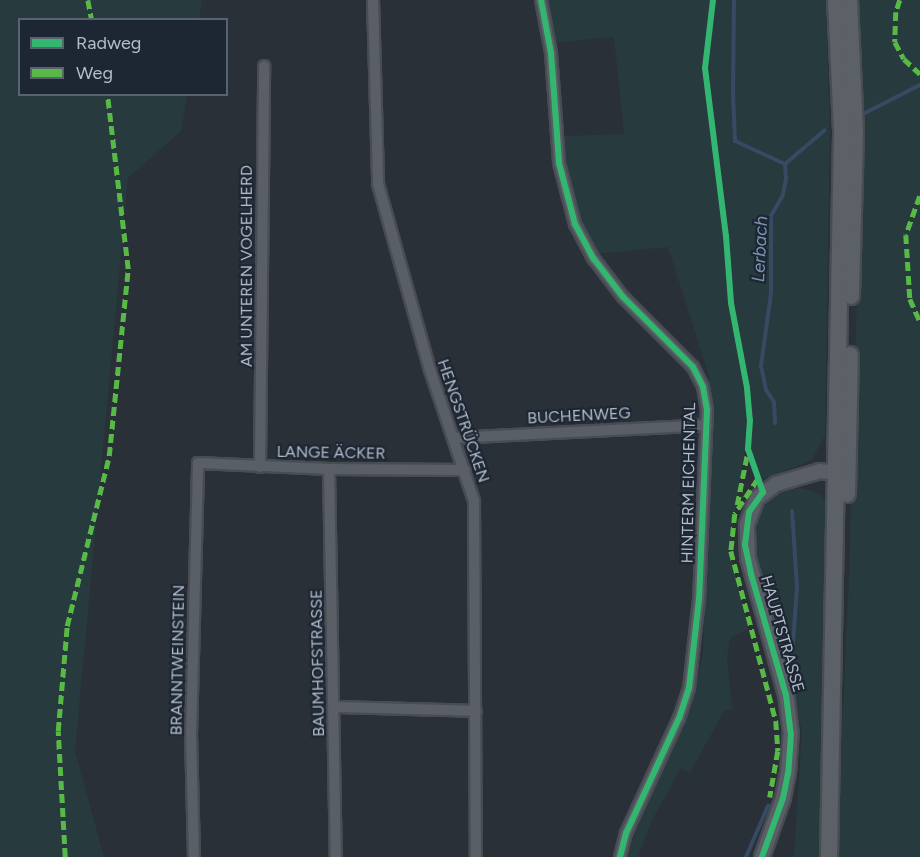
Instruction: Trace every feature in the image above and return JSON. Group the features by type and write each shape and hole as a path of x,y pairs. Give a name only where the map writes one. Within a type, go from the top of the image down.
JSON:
{"main road":[{"path":"829,857 832,749 837,728 843,659 840,476 842,131 836,0"},
{"path":"840,476 855,132 849,0"}],"street":[{"name":"HENGSTRÜCKEN","path":"373,0 378,184 412,314 474,501 476,857"},
{"name":"HINTERM EICHENTAL","path":"541,0 551,53 559,163 575,224 594,259 623,297 693,367 705,394 707,425 699,599 689,688 679,718 626,833 620,857"},
{"name":"AM UNTEREN VOGELHERD","path":"260,467 264,66"},
{"name":"BUCHENWEG","path":"453,438 707,425"},
{"name":"LANGE ÄCKER","path":"198,463 329,469 465,470"},
{"name":"BRANNTWEINSTEIN","path":"194,857 191,735 198,463"},
{"name":"BAUMHOFSTRASSE","path":"329,469 336,857"},
{"name":"HAUPTSTRASSE","path":"762,857 783,798 788,773 791,734 786,695 751,574 745,534 749,512 761,494 776,484 820,471 840,476"},
{"path":"334,707 476,711"}],"green space":[{"path":"0,0 202,0 199,18 18,18 18,96 187,96 181,131 128,178 75,751 104,857 0,857"},
{"path":"544,0 826,0 830,131 825,435 812,460 762,480 750,451 745,450 729,547 748,629 730,638 727,657 732,709 724,711 690,773 681,768 652,820 638,857 628,857 634,835 691,709 703,652 712,422 709,376 668,247 597,254 579,221 563,167 561,136 624,134 614,37 553,43"},
{"path":"853,0 920,0 920,857 836,857 849,579 859,216"},
{"path":"801,488 818,493 827,503 820,857 794,857 802,730 754,542 756,519 767,502 785,491"}],"waterway":[{"name":"Lerbach","path":"734,0 735,141 785,164 786,179 783,195 771,216 771,293 761,366 766,390 774,402 775,423"},
{"path":"865,113 920,85"},
{"path":"785,164 825,130"},
{"name":"Lerbach","path":"792,511 797,587 793,643"},
{"name":"Lerbach","path":"746,857 768,806"}],"marked path":[{"path":"88,0 92,18"},
{"path":"900,0 896,12 895,42 904,59 920,74"},
{"path":"65,857 58,731 67,626 109,456 128,269 107,96"},
{"path":"920,196 906,235 910,299 920,321"},
{"path":"737,505 747,455"},
{"path":"758,479 735,514 731,551 776,721 778,751 770,797"}],"cycle path":[{"path":"541,0 551,53 559,163 575,224 594,259 623,297 693,367 703,387 707,410 699,599 689,688 679,718 626,833 620,857"},
{"path":"713,0 705,68 726,236 731,303 747,388 750,420 748,449 763,492 749,512 745,545 751,574 786,695 791,734 788,773 783,798 762,857"}]}
